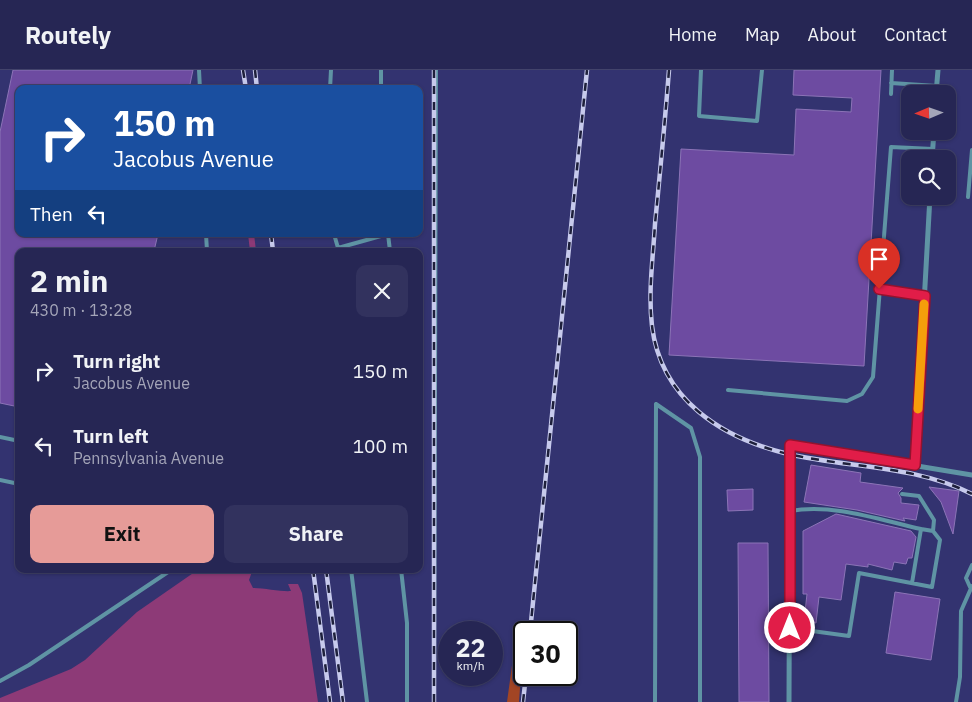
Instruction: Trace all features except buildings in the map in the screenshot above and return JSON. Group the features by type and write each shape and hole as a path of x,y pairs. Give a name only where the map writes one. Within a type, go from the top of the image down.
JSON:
{"street":[{"path":"937,85 938,70"},
{"path":"933,149 934,140"},
{"path":"915,465 930,205"},
{"path":"790,702 790,445 972,475"}],"lane":[{"path":"199,70 200,85"},
{"path":"330,70 330,85"},
{"path":"381,70 381,85"},
{"path":"434,702 436,70"},
{"path":"701,70 699,116 757,121 762,70"},
{"path":"891,94 892,70"},
{"path":"891,83 922,85"},
{"path":"728,390 846,401 862,394 873,376 892,148 933,149"},
{"path":"968,197 972,150"},
{"path":"345,248 379,237"},
{"path":"879,289 925,296"},
{"path":"655,702 656,404 691,428 700,458 700,702"},
{"path":"0,437 15,440"},
{"path":"0,480 15,483"},
{"path":"902,494 919,496 934,520 933,531"},
{"path":"790,511 816,509 882,519 933,531 940,540 932,586 859,573 849,636 790,628"},
{"path":"912,583 922,529"},
{"path":"956,702 960,677 961,612 971,586 966,578 972,564"},
{"path":"0,681 29,665 167,573"},
{"path":"351,573 367,702"},
{"path":"401,573 407,623 407,702"}],"shaded area":[{"path":"248,237 254,237 256,248 250,248"},
{"path":"193,573 252,573 249,580 253,588 291,591 288,584 298,584 302,593 318,702 0,702 0,698 71,669 85,660 137,612"},
{"path":"513,658 513,686 520,686 519,702 507,702"}],"railway":[{"path":"243,70 245,85"},
{"path":"255,70 257,85"},
{"path":"434,70 434,702"},
{"path":"531,621 587,70"},
{"path":"669,70 652,262 651,313 658,352 668,375 682,395 699,412 718,426 740,438 764,447 811,459 882,468 928,477 972,494"},
{"path":"271,237 273,248"},
{"path":"314,573 330,702"},
{"path":"327,573 343,702"},
{"path":"523,702 525,686"}],"slow traffic":[{"path":"918,409 924,304"}],"route":[{"path":"790,628 790,445 915,465 925,296 879,289"}]}
